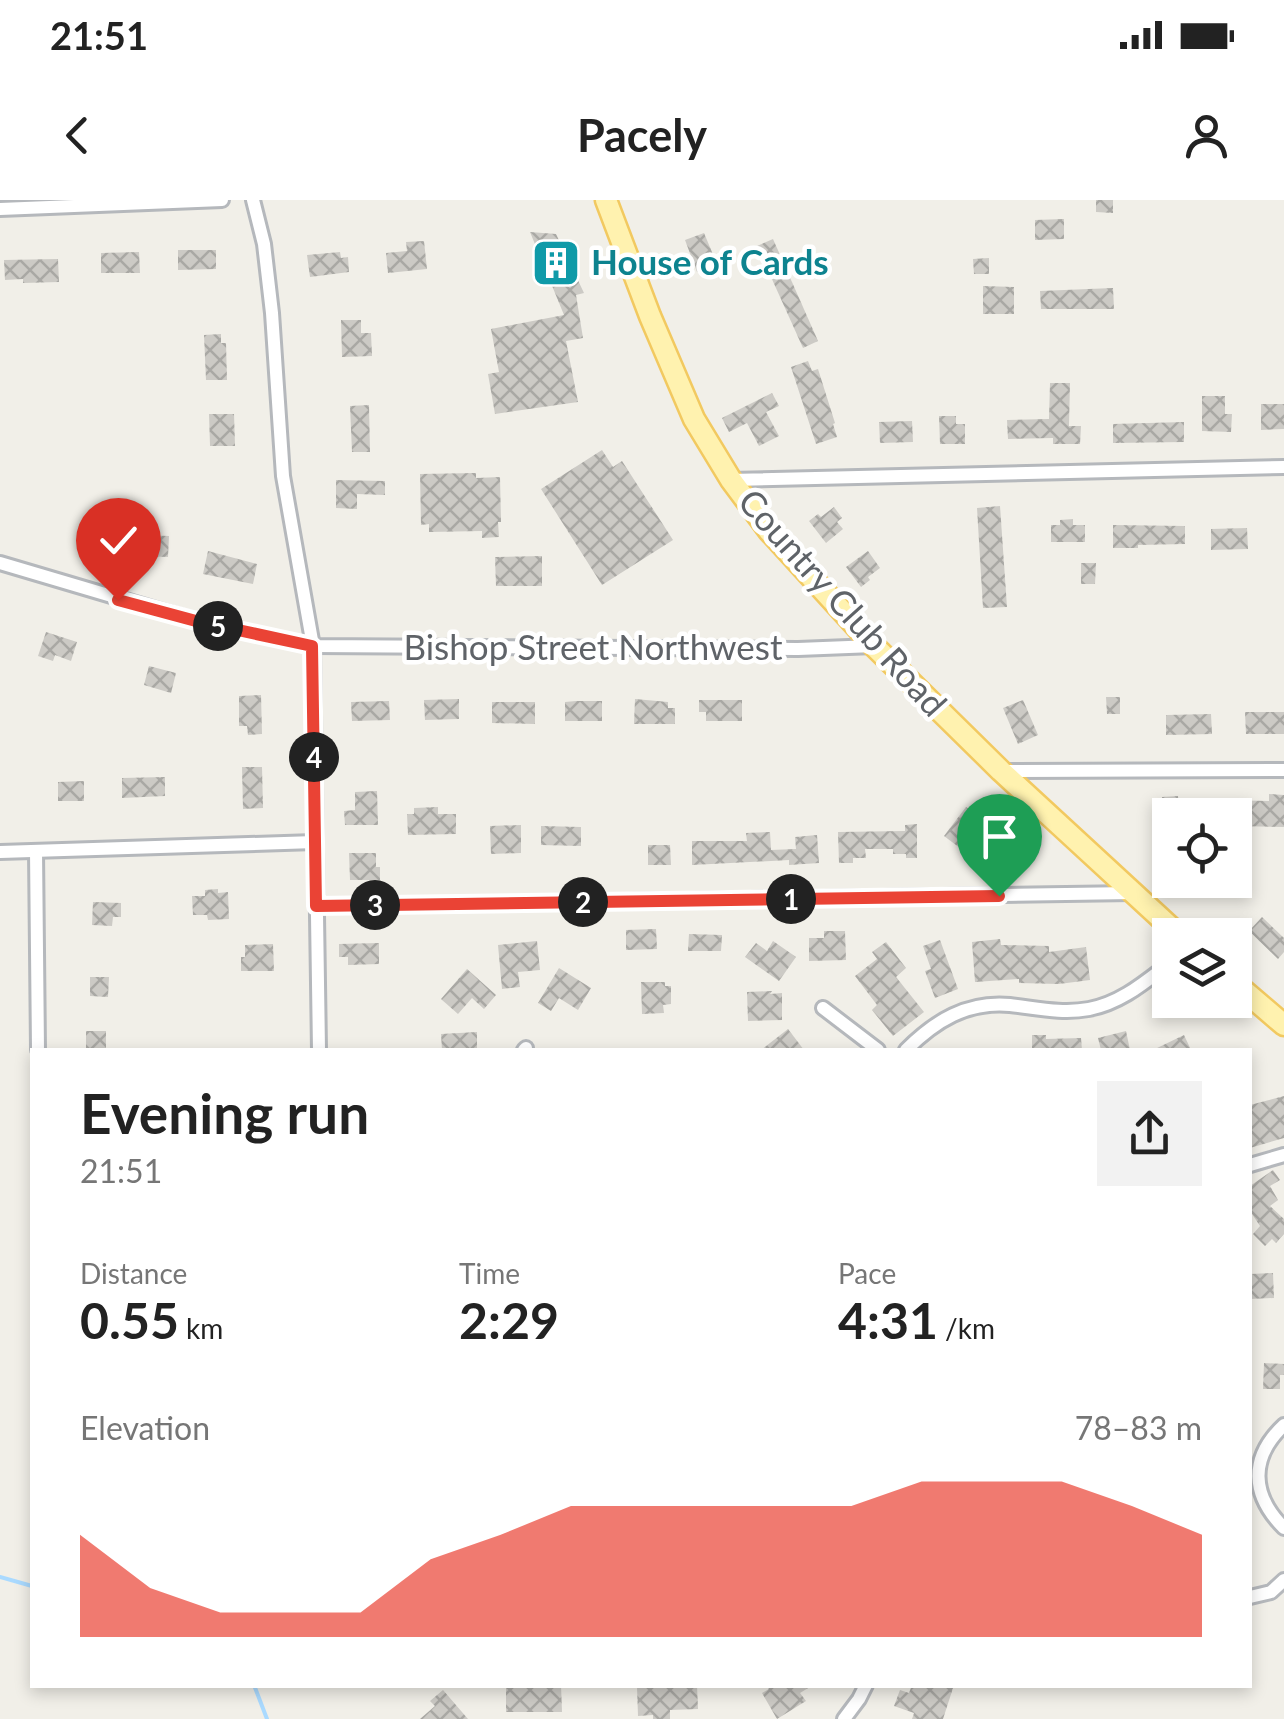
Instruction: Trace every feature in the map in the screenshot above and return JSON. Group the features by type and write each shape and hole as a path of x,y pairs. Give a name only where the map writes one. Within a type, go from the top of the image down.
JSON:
{"main road":[{"name":"Country Club Road","path":"606,200 694,419 730,480 769,531 874,646 1161,918"},
{"path":"1252,998 1284,1025"}],"street":[{"path":"0,209 222,200"},
{"path":"253,200 264,244 272,313 283,476 312,646 319,1048"},
{"path":"730,480 1284,467"},
{"name":"Bishop Street Northwest","path":"0,563 196,621 312,646 874,646"},
{"path":"1002,771 1284,770"},
{"path":"0,852 314,842"},
{"path":"36,851 38,1048"},
{"path":"316,906 1134,893"},
{"path":"908,1048 934,1025 968,1008 1006,1005 1063,1011 1088,1009 1124,996 1152,975"},
{"path":"823,1008 875,1048"},
{"path":"1252,1164 1284,1155"},
{"path":"1284,1425 1266,1446 1258,1477 1263,1502 1284,1528"},
{"path":"1252,1597 1272,1592 1284,1580"},
{"path":"844,1719 865,1688"}],"building":[{"path":"1096,200 1113,200 1113,213 1096,212"},
{"path":"1064,219 1064,239 1035,240 1035,220"},
{"path":"530,232 556,234 584,293 576,295 583,338 566,341 578,402 495,414 488,374 499,372 491,329 564,315"},
{"path":"704,233 717,264 697,272 685,240"},
{"path":"773,239 818,341 803,348 757,246"},
{"path":"424,241 427,269 388,273 386,253 407,251 406,242"},
{"path":"178,250 216,250 216,269 178,270"},
{"path":"139,252 140,273 101,273 101,253"},
{"path":"340,252 341,258 348,257 349,272 310,277 307,255"},
{"path":"989,258 989,274 974,274 973,259"},
{"path":"58,259 59,282 5,280 4,260"},
{"path":"983,286 1014,287 1014,314 983,314"},
{"path":"1113,288 1114,309 1041,309 1040,291"},
{"path":"341,320 361,320 361,333 371,333 372,356 342,357"},
{"path":"221,334 221,343 226,343 227,380 206,380 204,335"},
{"path":"808,361 812,371 818,369 837,437 816,444 791,367"},
{"path":"1050,383 1070,383 1069,426 1081,426 1080,444 1053,444 1053,438 1008,439 1007,420 1049,419"},
{"path":"772,393 779,406 766,412 779,436 759,446 747,423 729,432 722,418"},
{"path":"1202,396 1225,396 1225,414 1232,414 1231,432 1202,431"},
{"path":"1261,404 1284,404 1284,429 1261,430"},
{"path":"369,405 370,452 352,452 350,406"},
{"path":"209,414 234,414 235,446 210,446"},
{"path":"939,416 956,416 956,424 965,424 965,444 940,444"},
{"path":"912,421 913,442 880,443 879,422"},
{"path":"1184,422 1184,442 1113,443 1113,424"},
{"path":"602,450 613,467 622,461 673,540 602,585 541,489"},
{"path":"476,473 476,478 500,477 499,537 482,538 482,531 429,532 429,524 421,525 420,474"},
{"path":"336,480 385,481 385,495 357,494 357,509 336,508"},
{"path":"1000,506 1007,607 983,608 977,508"},
{"path":"834,507 842,518 837,522 843,529 826,543 809,521"},
{"path":"1073,519 1073,525 1085,525 1085,542 1051,542 1051,525"},
{"path":"1113,525 1185,526 1185,544 1113,548"},
{"path":"1247,528 1248,549 1211,550 1211,529"},
{"path":"143,535 169,536 168,557 142,556"},
{"path":"208,551 257,564 253,584 203,574"},
{"path":"868,551 880,568 861,587 846,567"},
{"path":"542,556 542,586 496,586 495,557"},
{"path":"1081,563 1096,563 1095,584 1081,584"},
{"path":"46,632 77,642 71,661 55,655 53,661 38,656"},
{"path":"149,666 176,673 171,693 144,685"},
{"path":"261,695 262,734 248,735 247,726 239,726 239,696"},
{"path":"1106,697 1120,697 1120,714 1107,714"},
{"path":"459,699 459,719 425,720 424,700"},
{"path":"635,699 668,702 668,708 675,708 675,724 634,724"},
{"path":"699,700 742,700 742,721 706,721 706,712 699,712"},
{"path":"1023,700 1038,735 1018,744 1003,708"},
{"path":"389,701 390,720 352,721 351,702"},
{"path":"602,701 602,721 565,721 565,702"},
{"path":"492,702 535,702 535,724 492,723"},
{"path":"1245,712 1284,712 1284,734 1246,734"},
{"path":"1211,714 1212,734 1166,735 1166,715"},
{"path":"242,767 262,767 263,808 243,809"},
{"path":"165,777 165,796 122,798 122,778"},
{"path":"84,781 84,801 58,801 58,782"},
{"path":"377,791 378,825 345,825 344,811 355,810 355,792"},
{"path":"1269,794 1284,795 1284,827 1252,826 1252,801 1269,801"},
{"path":"438,807 438,814 456,814 456,834 408,835 407,814 414,814 414,808"},
{"path":"966,807 1023,853 1006,872 971,840 964,851 944,836"},
{"path":"917,824 917,858 893,854 893,849 865,849 866,858 839,863 838,832 905,831 905,825"},
{"path":"521,825 521,853 491,854 490,826"},
{"path":"541,826 581,827 581,846 541,845"},
{"path":"770,832 771,850 796,849 795,837 817,835 819,863 789,865 789,860 692,865 692,841 747,841 746,833"},
{"path":"648,845 670,845 671,865 648,865"},
{"path":"349,853 376,853 380,880 350,880"},
{"path":"218,889 218,893 228,892 229,919 208,920 207,915 193,915 192,896 205,896 205,890"},
{"path":"93,902 121,903 121,917 113,917 112,926 92,925"},
{"path":"1262,917 1284,938 1284,952 1278,959 1252,934 1252,928"},
{"path":"656,929 657,949 626,950 626,930"},
{"path":"824,931 845,931 846,960 809,961 809,938 824,938"},
{"path":"689,934 722,935 721,951 688,951"},
{"path":"1000,939 1001,945 1049,946 1049,952 1086,947 1090,980 1059,984 1019,983 1019,979 975,982 972,942"},
{"path":"940,940 958,989 935,998 925,971 931,969 923,946"},
{"path":"537,941 540,970 518,972 520,987 502,989 498,945"},
{"path":"773,941 796,957 779,981 745,957 756,943 767,951"},
{"path":"886,942 906,968 896,977 924,1012 893,1036 872,1010 877,1005 855,976 877,959 872,952"},
{"path":"379,943 379,964 348,965 348,957 339,957 339,944"},
{"path":"273,944 274,971 241,971 245,945"},
{"path":"559,968 591,988 578,1010 559,998 551,1011 538,1003"},
{"path":"467,969 496,995 484,1009 472,998 458,1014 441,999"},
{"path":"90,977 109,977 108,997 90,996"},
{"path":"641,982 665,982 665,986 671,986 671,1004 663,1005 664,1013 642,1014"},
{"path":"772,991 770,994 782,993 782,1020 748,1021 747,992"},
{"path":"788,1029 802,1048 764,1048"},
{"path":"86,1031 106,1031 106,1048 86,1048"},
{"path":"1126,1031 1130,1048 1100,1048 1098,1038"},
{"path":"477,1032 477,1048 442,1048 441,1034"},
{"path":"1032,1035 1046,1035 1046,1039 1081,1038 1082,1048 1032,1048"},
{"path":"1184,1035 1190,1048 1157,1048"},
{"path":"1284,1096 1284,1138 1252,1147 1252,1104"},
{"path":"1273,1170 1280,1180 1270,1186 1278,1200 1270,1206 1284,1219 1284,1234 1276,1243 1272,1239 1265,1246 1253,1234 1260,1226 1252,1214 1252,1185"},
{"path":"1273,1273 1274,1298 1252,1299 1252,1274"},
{"path":"1264,1363 1284,1364 1280,1389 1263,1389"},
{"path":"506,1688 561,1688 562,1712 506,1712"},
{"path":"637,1688 697,1688 698,1709 670,1710 670,1719 638,1716"},
{"path":"808,1688 800,1693 806,1701 777,1719 762,1693 769,1689"},
{"path":"911,1688 953,1688 943,1719 912,1719 914,1713 894,1706 900,1690 909,1693"},
{"path":"443,1690 468,1719 420,1719 435,1706 430,1701"}],"waterway":[{"path":"0,1577 30,1585"},
{"path":"255,1688 267,1719"}],"place":[{"name":"House of Cards","path":"556,263"}],"route":[{"path":"118,600 312,646 316,906 999,896"}]}
